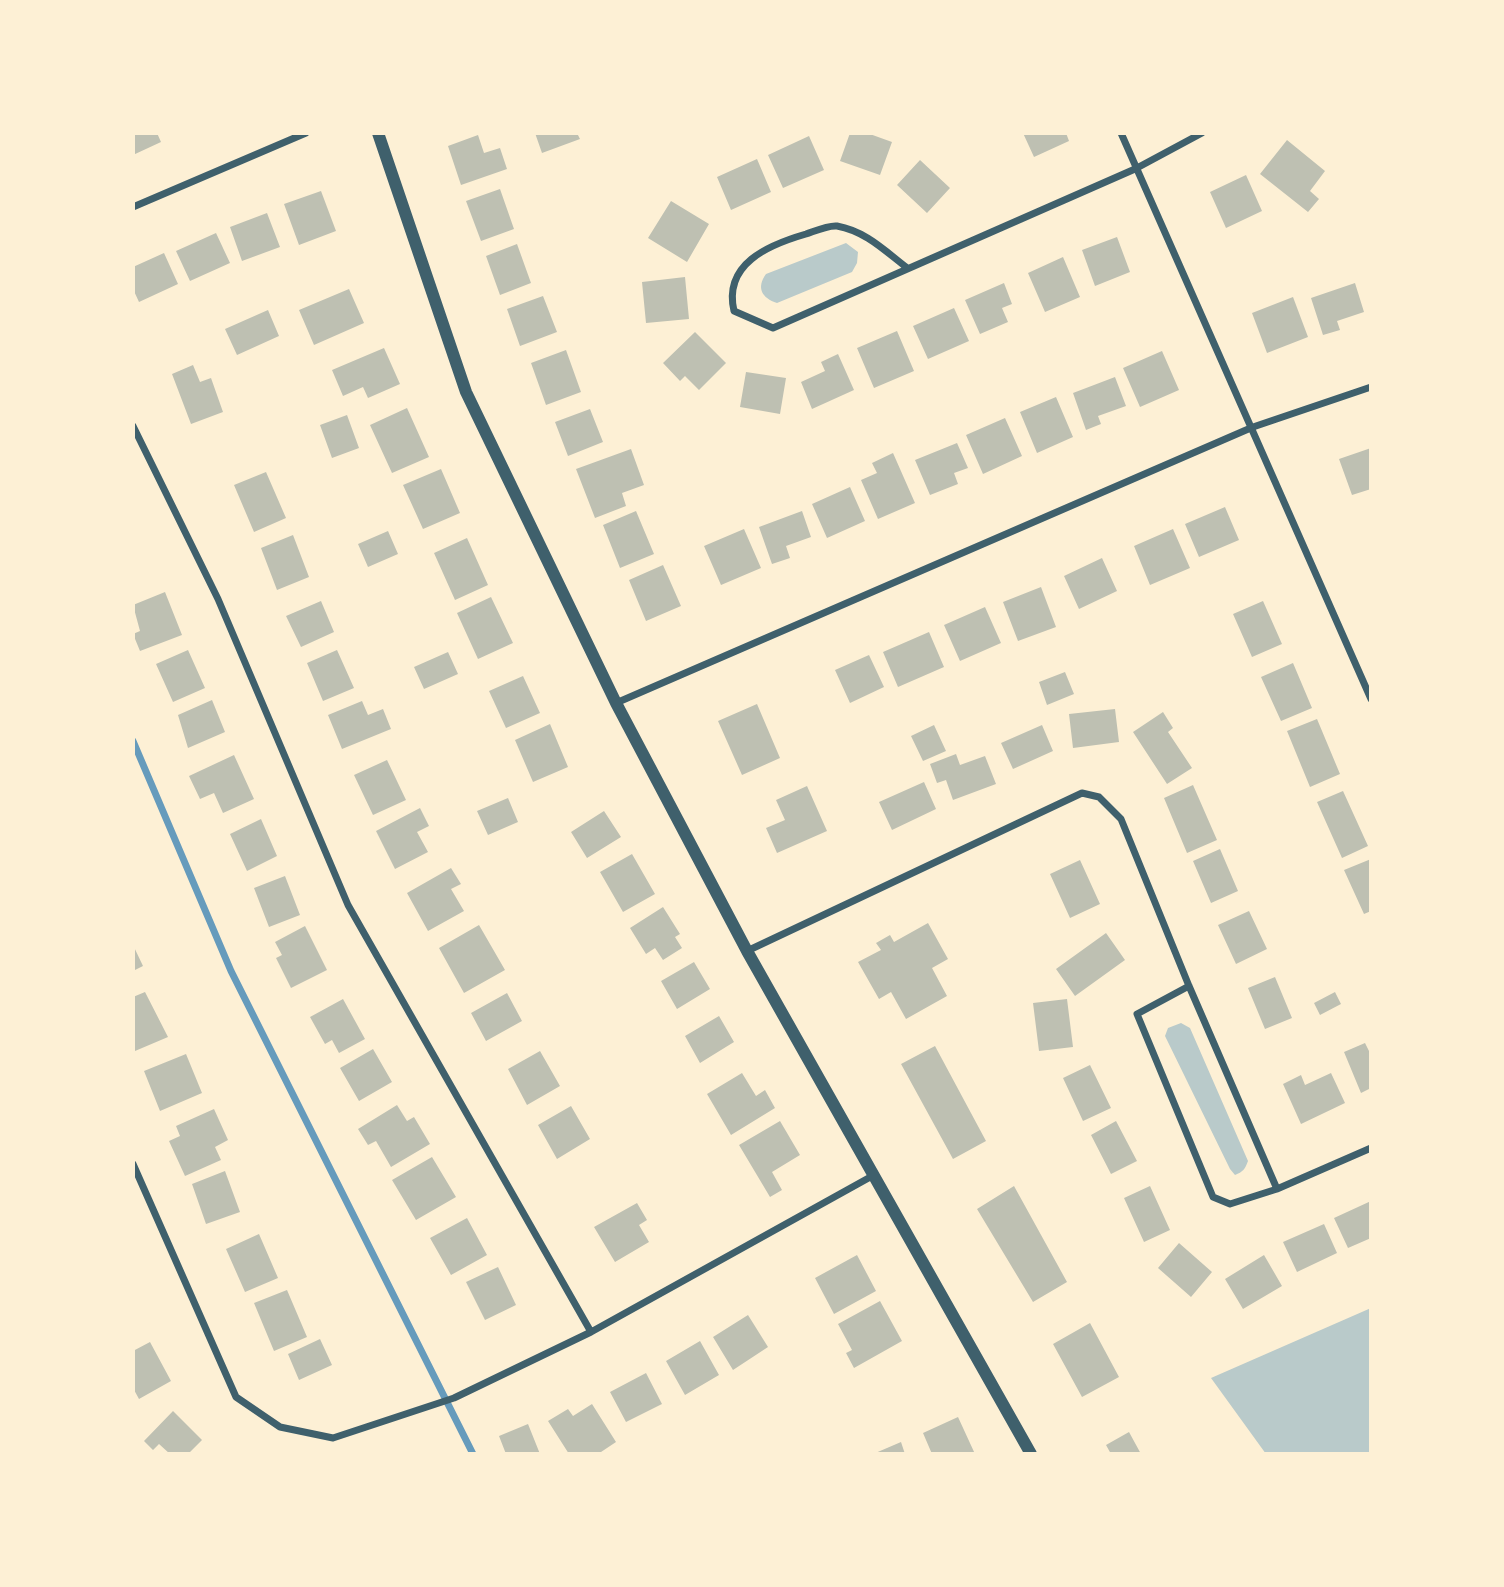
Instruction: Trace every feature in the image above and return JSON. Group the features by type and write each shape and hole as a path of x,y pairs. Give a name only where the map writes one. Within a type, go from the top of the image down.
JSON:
{"street":[{"path":"133,207 306,133"},
{"path":"378,133 466,391 616,703 747,951 1031,1454"},
{"path":"1121,133 1368,686 1371,699"},
{"path":"906,267 868,237 834,225 771,244 740,270 730,293 734,311 773,328 906,267 1135,169 1202,133"},
{"path":"616,703 1253,427 1371,387"},
{"path":"133,426 218,600 348,905 592,1332"},
{"path":"747,951 1082,793 1099,797 1121,819 1189,986 1277,1189"},
{"path":"1189,986 1137,1014 1213,1197 1230,1204 1277,1189 1371,1148"},
{"path":"134,1167 236,1397 280,1427 333,1438 454,1398 592,1332 875,1175"}],"shaded area":[{"path":"846,243 858,252 857,263 852,272 777,303 762,292 761,284 766,274"},
{"path":"1181,1023 1190,1028 1248,1161 1243,1170 1235,1175 1165,1036 1168,1028"},
{"path":"1371,1308 1371,1454 1266,1454 1211,1378"}],"building":[{"path":"133,133 157,133 161,142 133,155"},
{"path":"535,133 577,133 580,139 542,153"},
{"path":"850,133 867,133 892,142 880,175 840,161"},
{"path":"1023,133 1066,133 1069,141 1034,157"},
{"path":"478,135 484,153 500,148 507,169 461,185 448,146"},
{"path":"809,136 824,170 783,188 768,155"},
{"path":"1287,140 1325,171 1310,191 1319,199 1308,212 1260,174"},
{"path":"757,159 771,192 731,210 717,177"},
{"path":"920,160 950,188 927,213 897,185"},
{"path":"1246,175 1262,211 1226,228 1210,192"},
{"path":"500,189 514,229 481,241 466,201"},
{"path":"321,191 336,231 299,245 284,204"},
{"path":"671,201 709,224 687,262 648,238"},
{"path":"267,213 280,247 242,261 230,227"},
{"path":"216,233 230,263 190,281 176,251"},
{"path":"1117,237 1130,272 1095,286 1082,250"},
{"path":"517,244 531,283 500,295 486,256"},
{"path":"164,253 178,284 139,302 133,289 133,267"},
{"path":"1063,257 1080,297 1045,312 1028,273"},
{"path":"685,277 689,319 646,323 642,282"},
{"path":"1004,283 1012,304 1002,308 1008,322 980,334 965,300"},
{"path":"1355,283 1364,312 1337,321 1340,330 1323,335 1311,298"},
{"path":"349,289 364,323 314,345 299,310"},
{"path":"543,296 557,332 520,346 507,309"},
{"path":"1293,297 1308,337 1267,353 1252,313"},
{"path":"954,308 969,341 928,359 913,326"},
{"path":"268,310 279,336 237,355 225,329"},
{"path":"897,331 914,371 874,388 857,348"},
{"path":"695,332 726,363 699,390 685,376 680,381 663,363"},
{"path":"384,348 400,384 368,398 363,387 343,396 332,370"},
{"path":"566,350 581,392 546,405 531,363"},
{"path":"1162,351 1179,390 1140,407 1123,368"},
{"path":"838,354 854,390 812,409 801,382 825,371 821,362"},
{"path":"193,365 200,382 211,378 223,412 191,424 172,374"},
{"path":"746,372 786,378 780,414 740,407"},
{"path":"1115,377 1126,406 1098,416 1101,424 1086,430 1073,393"},
{"path":"1056,397 1073,437 1037,453 1020,412"},
{"path":"407,408 429,457 392,473 370,425"},
{"path":"590,409 603,442 568,456 555,422"},
{"path":"347,415 359,448 332,458 320,425"},
{"path":"1005,418 1022,456 983,474 966,435"},
{"path":"957,443 968,468 954,473 958,484 930,495 915,460"},
{"path":"1371,448 1371,489 1352,495 1339,459"},
{"path":"631,449 644,485 622,493 626,506 595,518 576,469"},
{"path":"893,453 915,503 878,519 861,480 877,473 872,463"},
{"path":"441,469 460,513 423,529 403,485"},
{"path":"266,472 286,518 254,532 234,485"},
{"path":"850,487 865,521 827,538 812,504"},
{"path":"1225,507 1239,540 1199,557 1185,524"},
{"path":"636,511 654,554 620,568 603,525"},
{"path":"802,511 811,537 786,546 790,558 772,564 759,527"},
{"path":"744,529 761,568 721,585 704,546"},
{"path":"1173,529 1190,568 1150,585 1134,546"},
{"path":"388,531 398,554 368,567 358,544"},
{"path":"293,535 309,577 277,590 261,548"},
{"path":"467,538 488,585 455,600 434,553"},
{"path":"1102,558 1117,591 1079,609 1064,576"},
{"path":"663,565 681,606 646,621 629,580"},
{"path":"1041,587 1056,627 1018,641 1003,602"},
{"path":"165,592 182,635 140,651 133,634 140,631 133,605"},
{"path":"491,597 513,643 478,659 457,613"},
{"path":"321,601 334,632 301,647 286,616"},
{"path":"1263,601 1282,644 1252,657 1233,614"},
{"path":"985,607 1001,643 960,661 944,625"},
{"path":"929,632 944,667 898,687 883,652"},
{"path":"188,650 205,688 173,702 156,664"},
{"path":"337,650 354,688 323,701 307,663"},
{"path":"448,652 458,674 424,689 414,667"},
{"path":"869,655 884,687 850,703 835,670"},
{"path":"1293,663 1312,708 1281,721 1261,677"},
{"path":"1065,672 1074,694 1047,705 1039,682"},
{"path":"523,676 540,713 506,728 489,691"},
{"path":"212,700 225,732 188,748 178,715"},
{"path":"362,701 368,715 383,709 391,729 342,749 328,715"},
{"path":"757,704 780,758 742,775 718,721"},
{"path":"1115,709 1119,742 1073,748 1069,714"},
{"path":"1163,712 1173,728 1168,732 1192,768 1167,784 1133,732"},
{"path":"1317,719 1340,774 1310,787 1287,731"},
{"path":"550,724 568,767 533,782 515,740"},
{"path":"934,725 946,751 923,761 911,736"},
{"path":"1042,725 1053,751 1013,769 1001,743"},
{"path":"956,754 960,765 985,756 996,784 953,800 946,780 937,783 930,764"},
{"path":"234,755 254,799 223,813 214,793 200,799 189,776"},
{"path":"387,760 406,800 373,815 354,775"},
{"path":"924,782 936,809 892,830 879,802"},
{"path":"1193,785 1217,840 1187,853 1164,798"},
{"path":"807,786 827,831 777,853 766,828 785,820 776,800"},
{"path":"1343,791 1368,846 1342,858 1317,802"},
{"path":"508,798 518,822 488,835 477,811"},
{"path":"420,808 429,826 417,832 428,852 395,869 376,831"},
{"path":"604,811 621,837 587,858 571,832"},
{"path":"261,819 277,856 247,871 230,834"},
{"path":"1220,849 1238,891 1211,903 1193,861"},
{"path":"632,854 655,894 623,912 600,872"},
{"path":"1371,859 1371,911 1364,914 1344,870"},
{"path":"1080,860 1100,904 1070,918 1050,874"},
{"path":"451,868 461,884 451,889 464,911 428,931 407,893"},
{"path":"285,876 300,915 269,927 254,888"},
{"path":"663,907 680,934 675,937 682,948 663,960 655,948 646,954 630,928"},
{"path":"1249,911 1267,949 1236,964 1218,925"},
{"path":"928,923 948,959 932,968 947,996 906,1019 891,992 879,999 858,962 881,950 876,943 890,935 894,942"},
{"path":"479,925 505,970 464,993 439,948"},
{"path":"305,926 327,970 291,988 276,958 282,955 275,942"},
{"path":"1106,933 1125,960 1075,996 1056,969"},
{"path":"133,945 143,966 133,971"},
{"path":"694,962 710,989 677,1009 661,981"},
{"path":"1275,977 1292,1018 1265,1029 1248,988"},
{"path":"145,992 168,1037 135,1051 133,997"},
{"path":"1335,992 1341,1004 1320,1015 1314,1003"},
{"path":"507,993 522,1021 486,1041 471,1013"},
{"path":"343,999 365,1039 339,1053 332,1040 325,1044 310,1017"},
{"path":"1067,999 1073,1047 1039,1051 1033,1003"},
{"path":"719,1016 734,1042 700,1063 685,1036"},
{"path":"1365,1043 1371,1055 1371,1088 1361,1093 1344,1052"},
{"path":"935,1046 986,1141 953,1159 901,1064"},
{"path":"373,1049 392,1082 359,1101 340,1068"},
{"path":"540,1051 560,1086 527,1105 508,1069"},
{"path":"186,1054 202,1093 160,1111 144,1071"},
{"path":"1090,1065 1111,1108 1083,1121 1063,1078"},
{"path":"742,1073 756,1096 765,1090 775,1108 731,1135 707,1094"},
{"path":"1331,1073 1345,1103 1301,1124 1283,1084 1301,1075 1305,1085"},
{"path":"397,1105 407,1121 414,1117 430,1144 391,1167 376,1141 368,1145 358,1129"},
{"path":"571,1106 590,1139 557,1159 538,1125"},
{"path":"214,1109 228,1140 215,1147 221,1160 185,1176 169,1141 180,1136 176,1126"},
{"path":"780,1121 800,1155 772,1172 782,1190 770,1197 739,1145"},
{"path":"1116,1121 1137,1161 1111,1174 1091,1135"},
{"path":"432,1157 456,1197 416,1220 392,1180"},
{"path":"225,1171 240,1212 206,1224 192,1184"},
{"path":"1014,1186 1067,1282 1033,1302 977,1209"},
{"path":"1150,1186 1170,1230 1144,1242 1124,1198"},
{"path":"1371,1201 1371,1238 1348,1248 1334,1218"},
{"path":"637,1203 647,1220 639,1225 649,1242 615,1262 594,1227"},
{"path":"467,1218 487,1255 451,1275 430,1238"},
{"path":"1324,1224 1337,1253 1297,1272 1283,1242"},
{"path":"259,1234 278,1278 245,1292 226,1249"},
{"path":"1179,1243 1212,1272 1191,1297 1158,1268"},
{"path":"857,1255 876,1291 834,1314 815,1278"},
{"path":"1264,1255 1282,1286 1243,1309 1225,1279"},
{"path":"498,1267 516,1305 485,1320 466,1282"},
{"path":"287,1290 307,1337 274,1351 254,1303"},
{"path":"880,1301 902,1341 854,1368 846,1353 852,1350 838,1324"},
{"path":"748,1315 768,1347 733,1370 713,1337"},
{"path":"1090,1323 1119,1377 1082,1397 1053,1344"},
{"path":"320,1339 332,1365 299,1380 288,1354"},
{"path":"700,1341 719,1375 685,1395 666,1361"},
{"path":"150,1342 171,1381 139,1399 133,1388 133,1351"},
{"path":"646,1373 662,1404 626,1422 610,1392"},
{"path":"592,1404 616,1442 598,1454 569,1454 548,1421 568,1409 573,1416"},
{"path":"173,1411 202,1440 188,1454 170,1454 159,1444 153,1450 144,1441"},
{"path":"958,1417 975,1454 932,1454 923,1433"},
{"path":"528,1424 540,1454 506,1454 499,1436"},
{"path":"1129,1432 1141,1454 1111,1454 1106,1445"},
{"path":"901,1442 905,1454 873,1454"}],"waterway":[{"path":"133,741 231,971 473,1454"}]}
